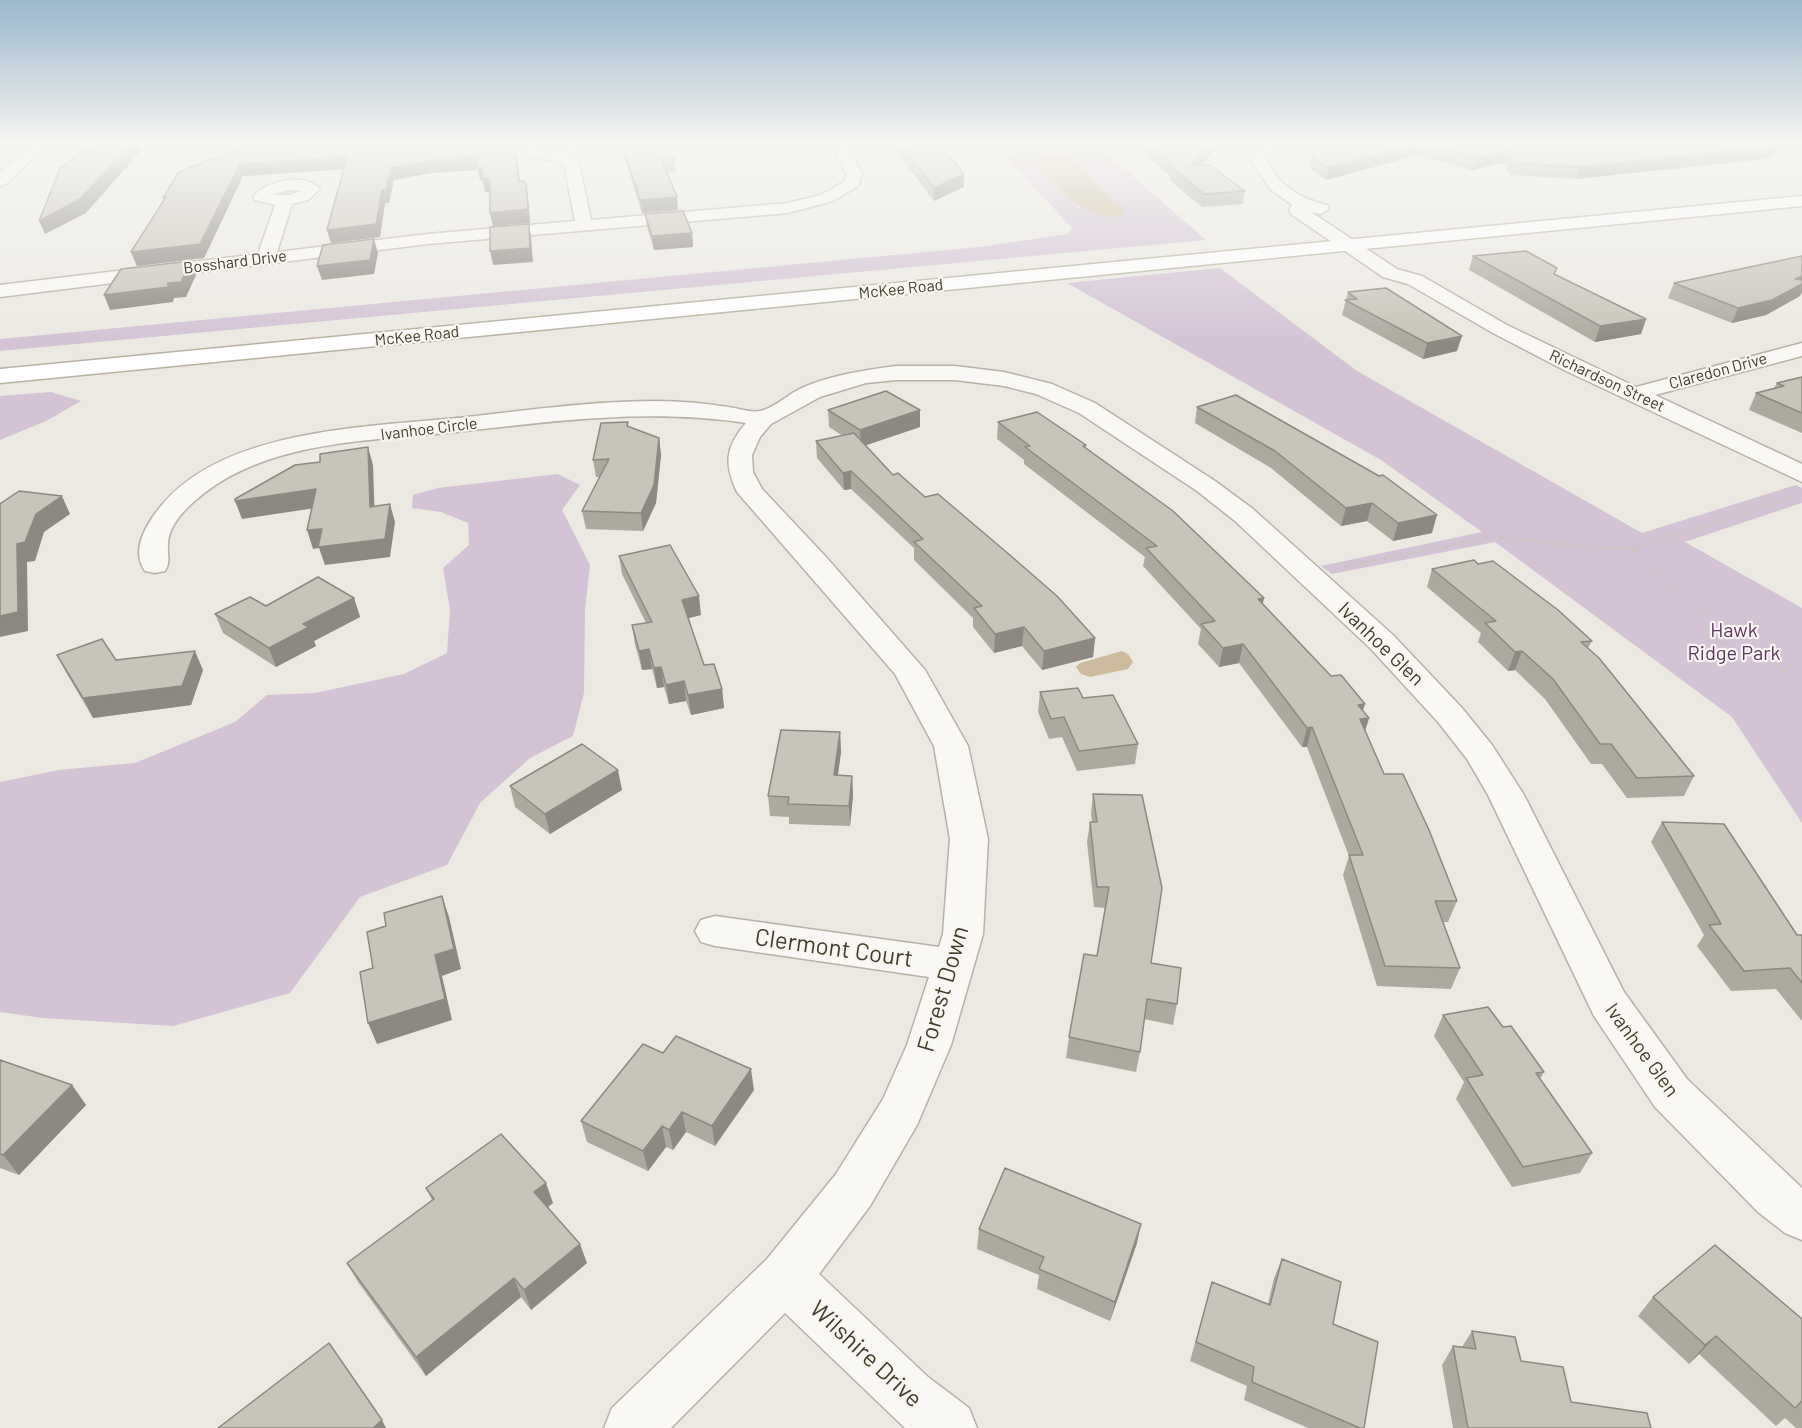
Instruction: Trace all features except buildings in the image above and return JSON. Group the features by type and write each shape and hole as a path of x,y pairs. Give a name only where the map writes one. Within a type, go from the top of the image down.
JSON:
{"main road":[{"name":"McKee Road","path":"0,376 1353,238 1599,211"},
{"name":"McKee Road","path":"0,359 1331,233 1375,243 1704,211"}],"street":[{"path":"266,259 282,211"},
{"path":"581,211 584,225"},
{"name":"Bosshard Drive","path":"0,291 428,239 762,211"},
{"path":"1298,211 1331,233"},
{"name":"Richardson Street","path":"1323,211 1390,273 1415,280 1500,329 1802,474"},
{"name":"Richardson Street","path":"1375,243 1412,269 1415,280"},
{"name":"Claredon Drive","path":"1634,394 1802,349"},
{"name":"Ivanhoe Glen","path":"763,419 812,392 864,377 896,373 980,375 1044,389 1087,408 1206,486 1244,515 1418,678 1480,753 1506,795 1609,1004 1671,1093 1775,1196 1802,1217"},
{"name":"Ivanhoe Circle","path":"155,565 154,543 162,523 176,505 201,483 223,471 279,451 332,440 586,411 661,408 704,410 763,419"},
{"name":"Forest Down","path":"632,1428 785,1277 853,1190 901,1111 929,1045 963,934 969,839 951,746 909,670 816,563 750,492 741,472 740,455 749,435 763,419"},
{"name":"Clermont Court","path":"715,931 954,965"},
{"name":"Wilshire Drive","path":"785,1277 909,1396 950,1428"}],"path":[{"path":"1307,574 1492,537 1533,539 1604,548 1633,548 1802,494"},
{"path":"1633,548 1802,684"}],"green space":[{"path":"1056,211 1172,211 1206,240 0,351 0,339 979,247 1068,234 1072,228"},
{"name":"Hawk Ridge Park","path":"1220,268 1357,371 1642,533 1796,485 1802,488 1802,503 1685,542 1802,608 1802,823 1732,717 1495,542 1332,574 1321,566 1482,532 1381,460 1067,283"},
{"path":"51,392 81,401 46,421 0,440 0,396"},
{"path":"558,474 580,485 562,510 590,565 585,610 584,693 573,736 530,758 480,803 447,865 360,897 290,993 173,1026 43,1018 0,1012 0,782 59,770 135,763 235,722 267,695 315,693 404,674 447,653 450,610 443,568 469,545 468,523 441,512 412,508 413,495 438,488"}],"shaded area":[{"path":"1087,211 1124,211 1122,215 1095,214"},
{"path":"1122,651 1128,654 1133,662 1128,669 1090,677 1081,674 1076,667 1080,663"}]}
